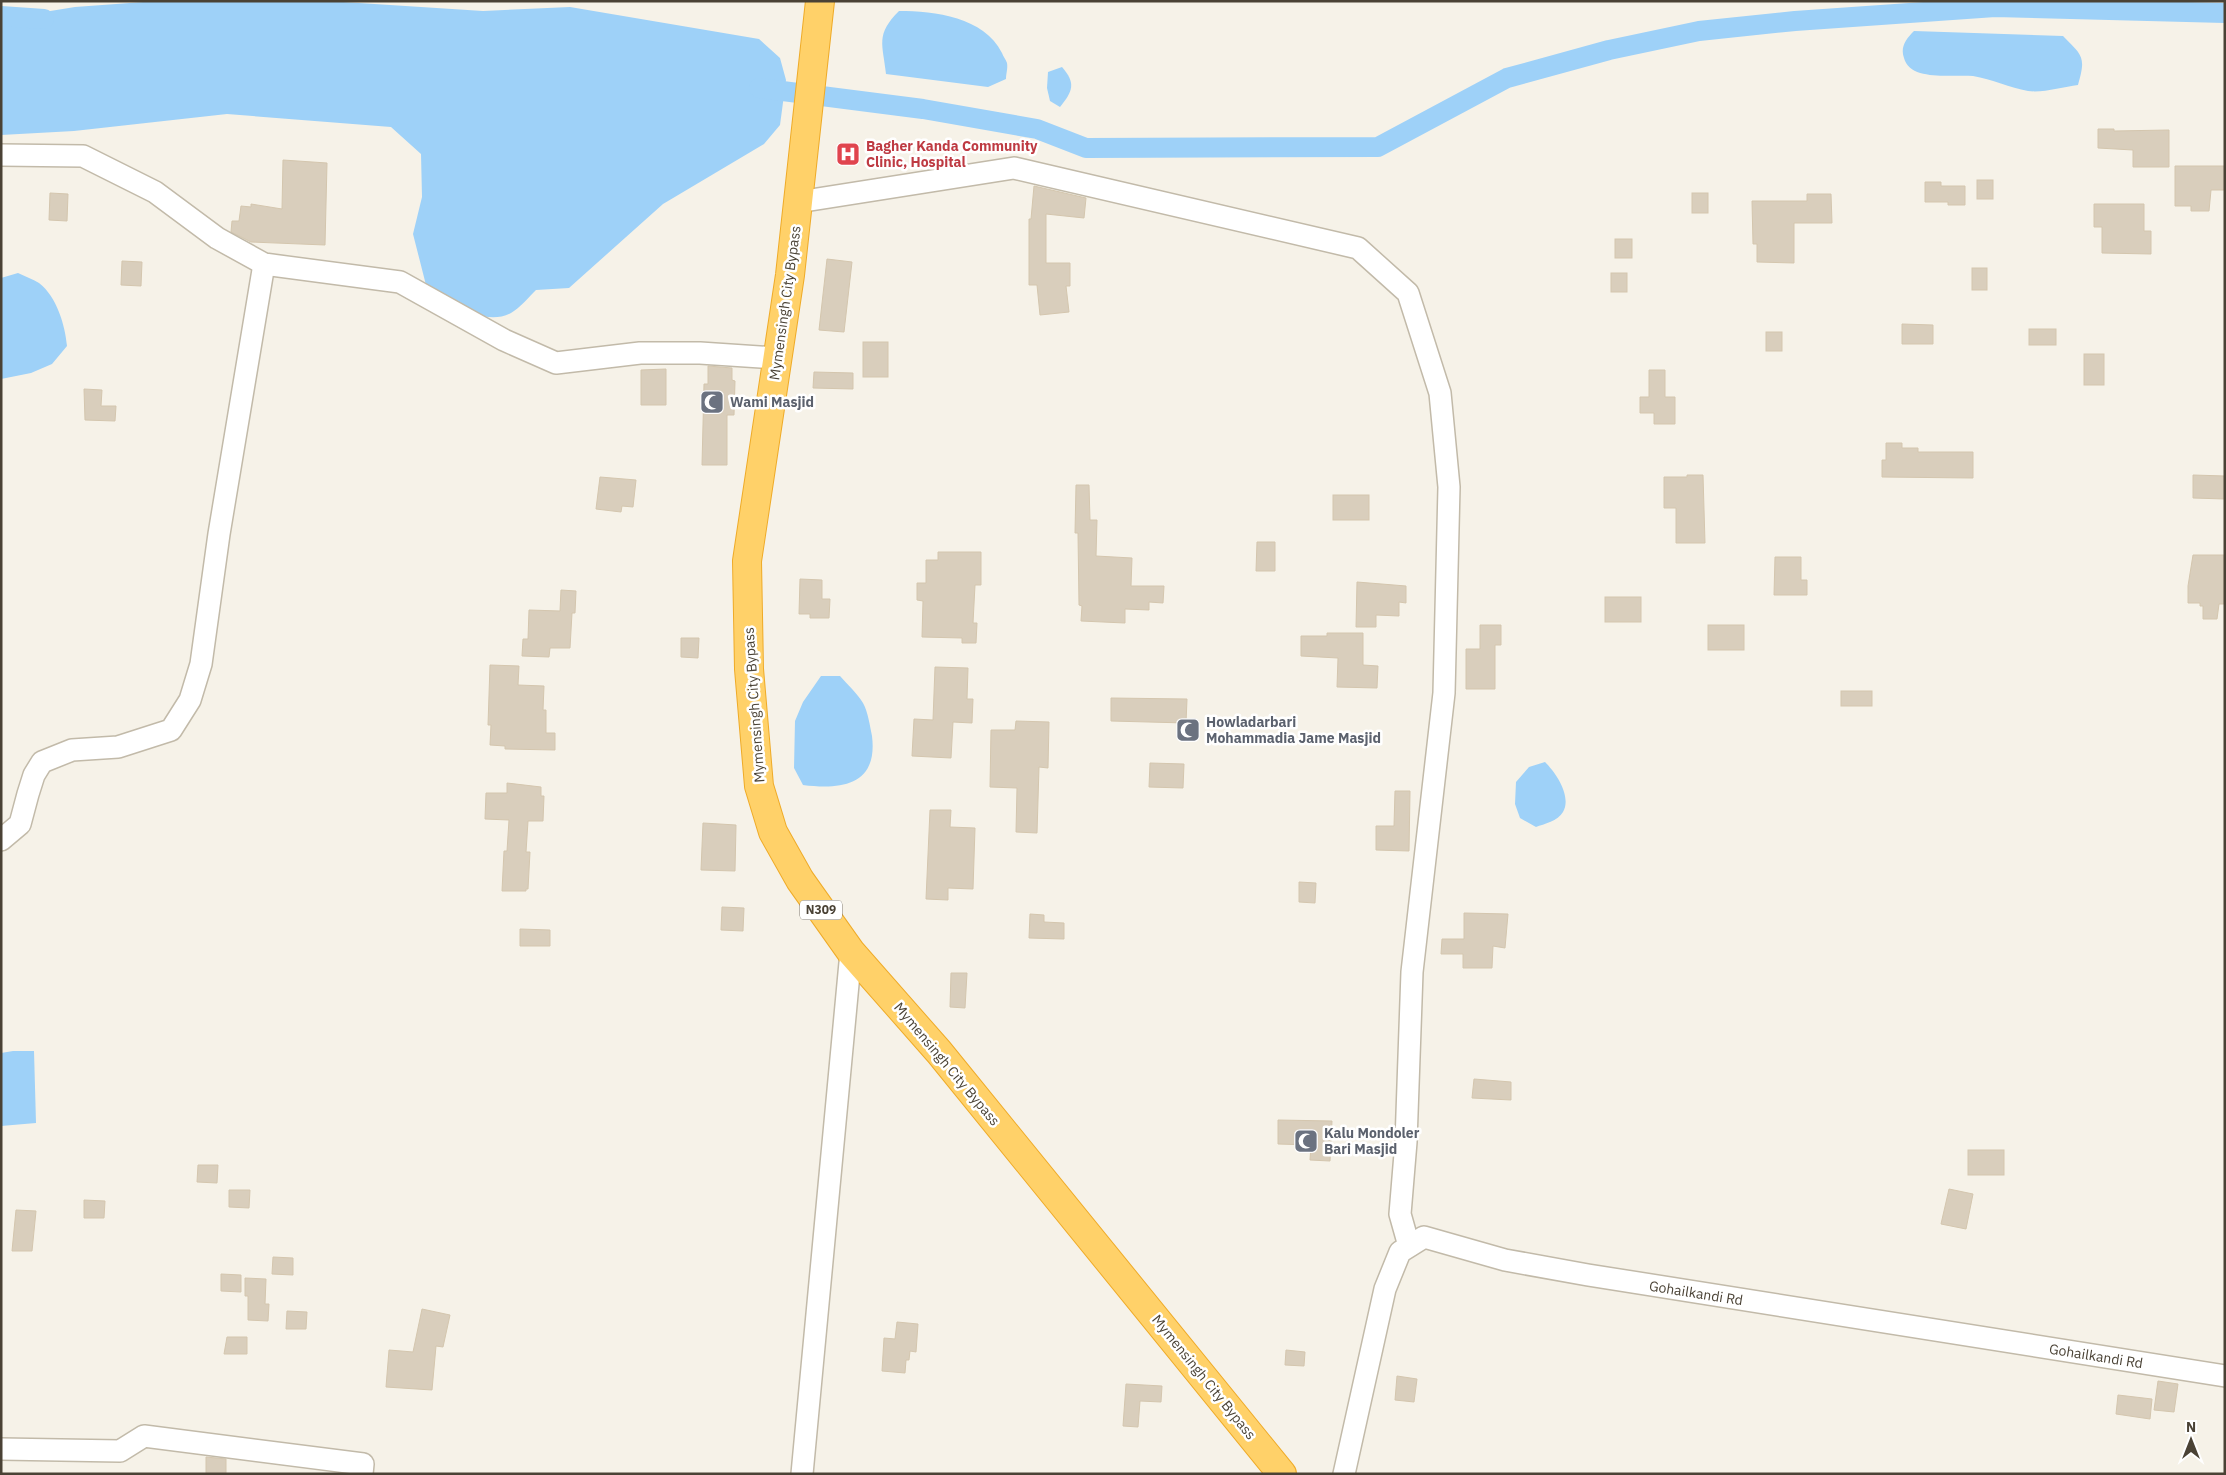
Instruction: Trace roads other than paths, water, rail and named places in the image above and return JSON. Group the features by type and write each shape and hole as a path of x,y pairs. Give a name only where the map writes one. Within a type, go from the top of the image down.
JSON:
{"highway":[{"name":"Mymensingh City Bypass","path":"820,1 798,202 778,358 747,561 749,669 758,786 773,832 800,880 851,952 939,1052 1282,1474"}],"street":[{"path":"1,155 83,156 155,192 217,238 264,264 400,282 504,340 556,363 640,353 700,353 778,358"},
{"path":"798,202 1014,168 1358,248 1408,293 1440,393 1449,487 1444,693 1412,972 1406,1142 1400,1214 1409,1246 1400,1252 1385,1289 1344,1474"},
{"path":"1,840 20,824 34,775 42,762 72,750 118,747 171,730 190,700 201,664 219,534 264,264"},
{"path":"802,1474 851,952"},
{"name":"Gohailkandi Rd","path":"1409,1246 1424,1237 1505,1260 1588,1275 2225,1376"},
{"path":"1,1449 120,1451 144,1436 363,1464 362,1474"}],"water":[{"path":"157,1 328,1 483,11 570,7 759,39 780,58 786,80 780,125 764,144 663,204 569,288 536,290 511,313 500,317 478,315 426,285 413,234 422,197 421,154 391,127 227,114 74,131 1,135 1,19 75,7"},
{"path":"899,11 928,12 957,18 983,31 994,41 1007,62 1006,79 988,87 886,74 882,40 886,27"},
{"path":"1914,31 2063,36 2075,48 2081,58 2082,68 2078,85 2046,91 2028,91 1973,76 1923,74 1914,71 1908,66 1903,54 1904,43"},
{"path":"1062,67 1071,82 1071,87 1068,96 1060,107 1050,101 1047,88 1048,72"},
{"path":"18,273 39,283 51,296 62,321 67,346 52,364 31,373 1,379 1,278"},
{"path":"821,676 840,676 863,703 870,724 872,752 869,765 863,774 854,781 844,785 803,785 794,768 795,721 803,702"},
{"path":"1545,762 1554,772 1566,799 1563,812 1558,818 1536,827 1520,818 1515,804 1516,782 1529,767"},
{"path":"34,1051 36,1123 1,1126 1,1053"}],"waterway":[{"path":"759,88 923,109 1037,129 1086,148 1378,147 1507,78 1609,50 1699,31 1795,21 1995,7 2225,13"},
{"path":"1,16 44,19"}],"place":[{"name":"Bagher Kanda Community Clinic, Hospital","path":"848,154"},
{"name":"Wami Masjid","path":"712,402"},
{"name":"Howladarbari Mohammadia Jame Masjid","path":"1188,730"},
{"name":"Kalu Mondoler Bari Masjid","path":"1306,1141"}]}
